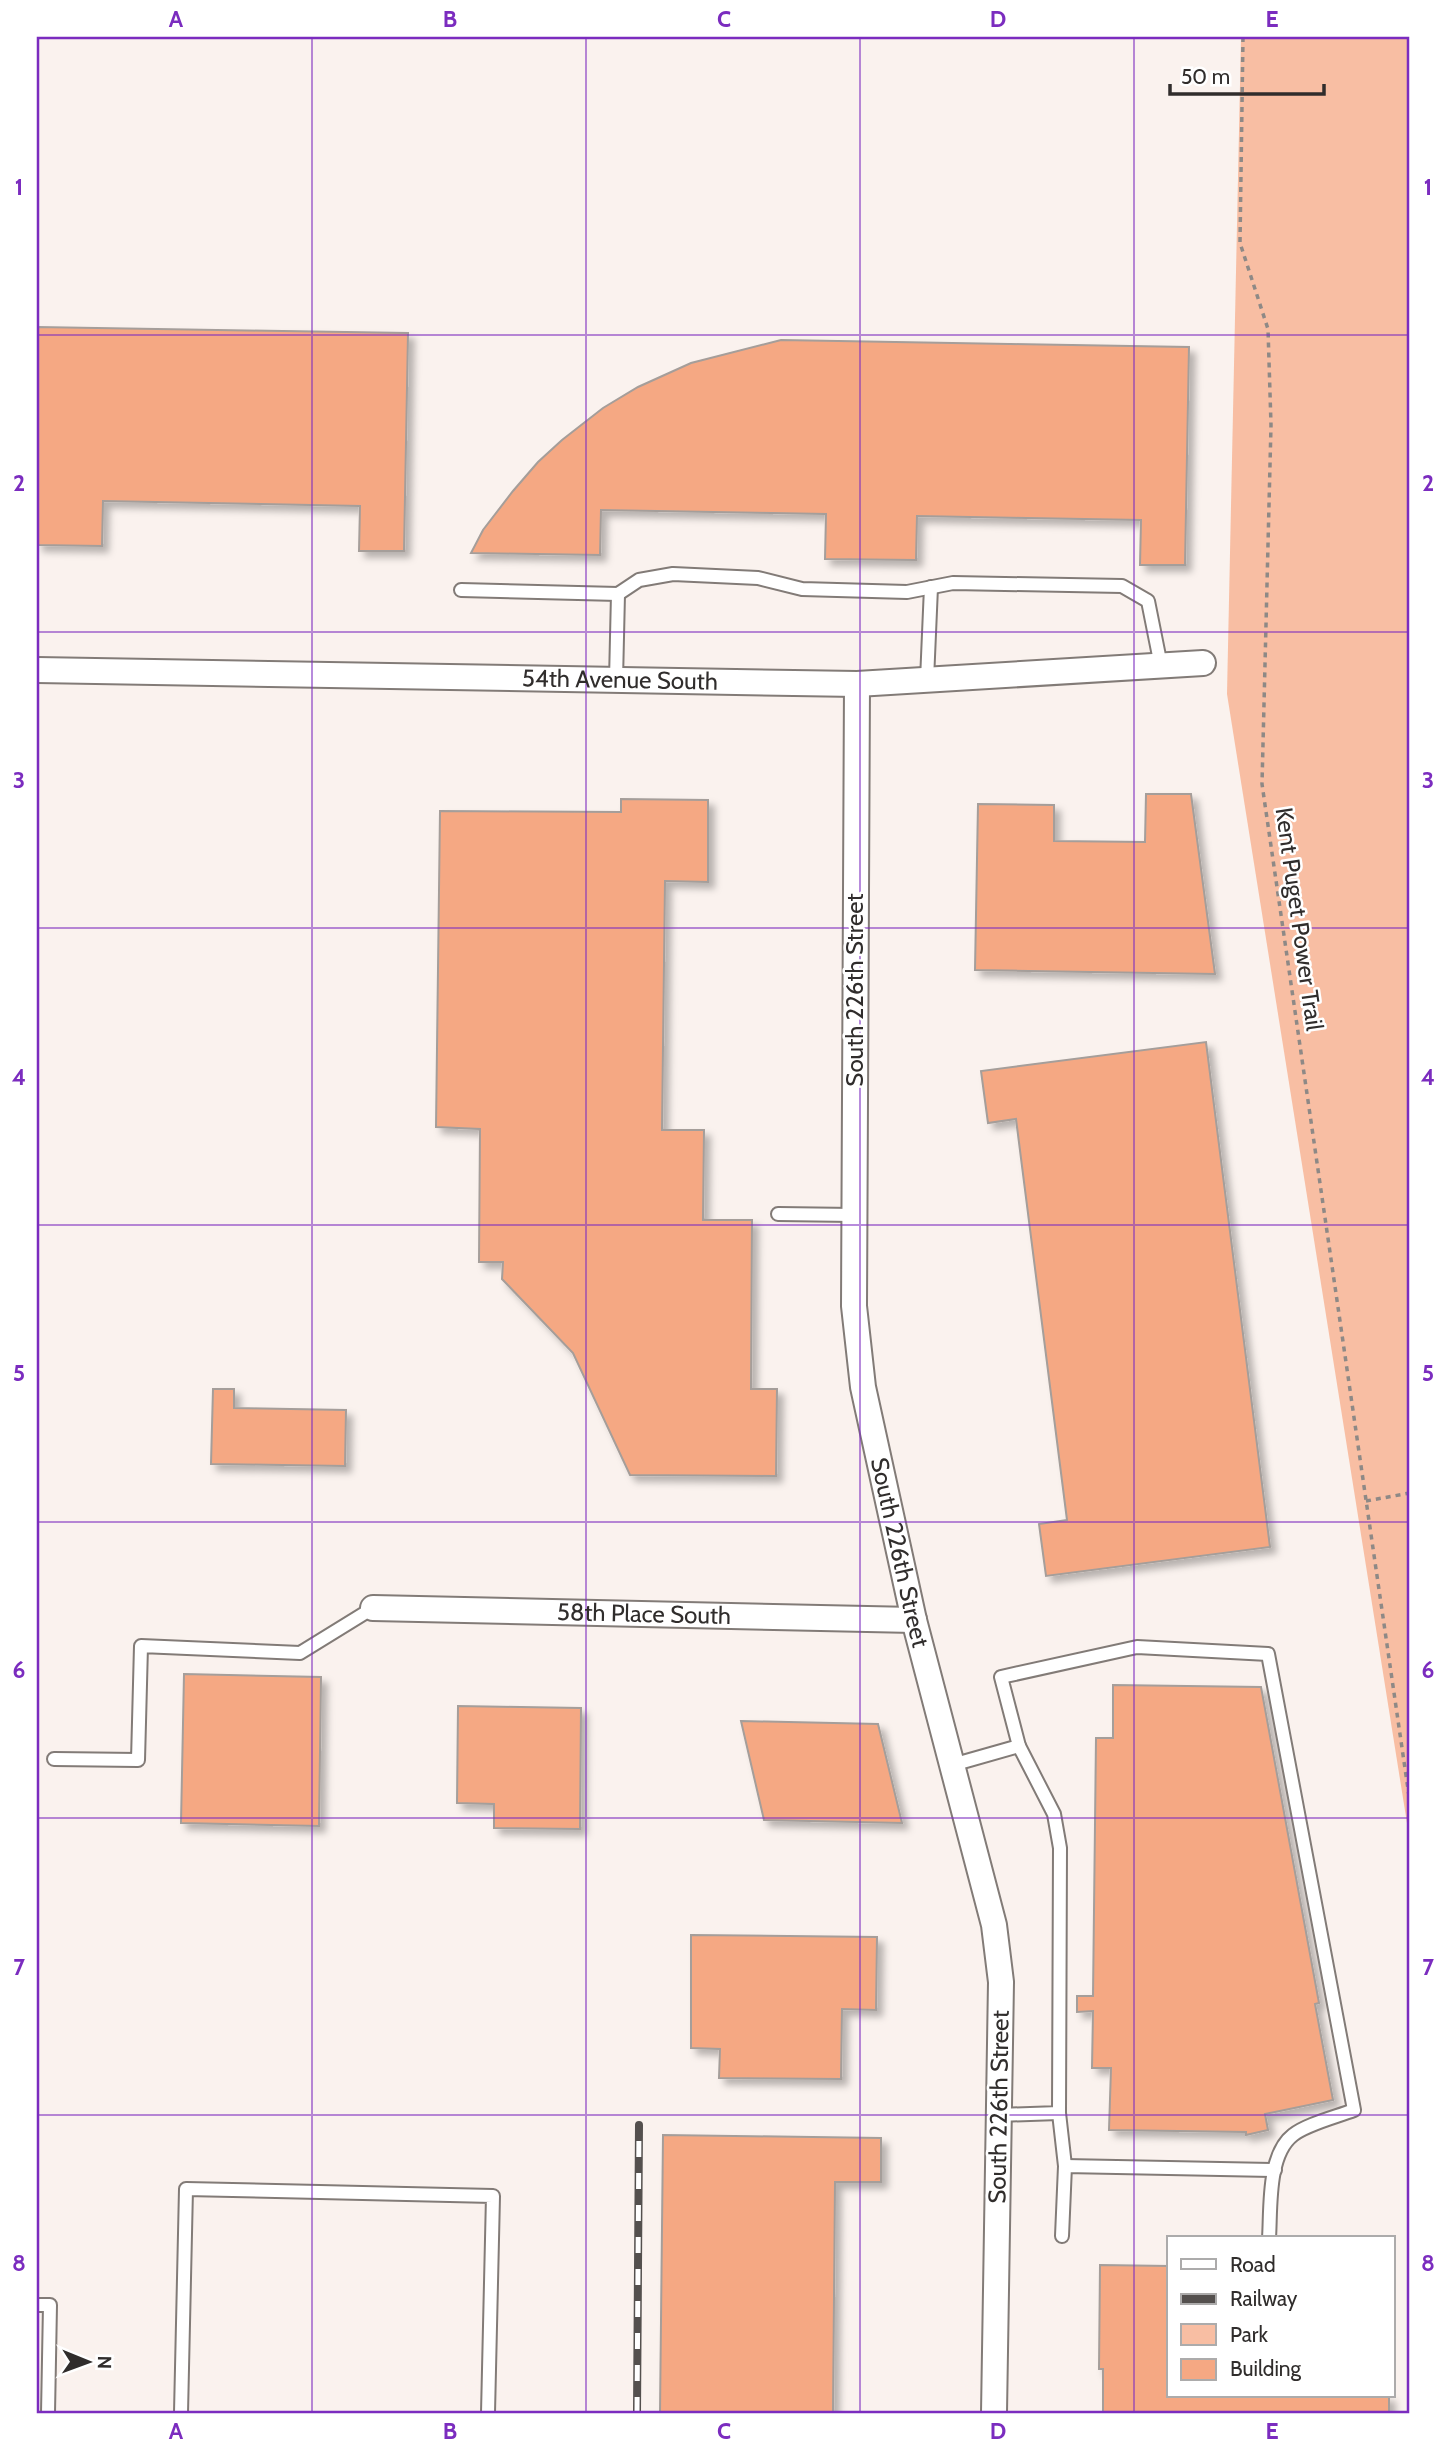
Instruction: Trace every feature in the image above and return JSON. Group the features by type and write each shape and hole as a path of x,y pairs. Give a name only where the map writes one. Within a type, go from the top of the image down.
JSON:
{"street":[{"name":"54th Avenue South","path":"37,670 857,684 1203,663"},
{"name":"South 226th Street","path":"857,684 853,1306 863,1387 914,1619 994,1924 1001,1982 994,2413"},
{"name":"58th Place South","path":"373,1608 914,1619"}],"lane":[{"path":"461,590 618,594 639,580 673,574 758,578 802,589 907,592 953,583 1122,586 1149,601 1161,666"},
{"path":"927,680 931,587"},
{"path":"616,680 618,594"},
{"path":"778,1214 854,1215"},
{"path":"54,1759 138,1760 141,1646 300,1653 373,1608"},
{"path":"1062,2236 1065,2166 1059,2113 1060,1848 1054,1814 1019,1746 1001,1676 1137,1647 1268,1654 1354,2110 1293,2135 1282,2148 1276,2162 1269,2236"},
{"path":"952,1765 1019,1746"},
{"path":"999,2115 1059,2113"},
{"path":"1065,2166 1275,2170"},
{"path":"181,2413 186,2189 493,2196 488,2413"},
{"path":"37,2305 50,2305 48,2413"}],"path":[{"name":"Kent Puget Power Trail","path":"1243,37 1240,243 1268,329 1271,425 1262,784 1410,1803"},
{"path":"1366,1501 1410,1493"}],"green space":[{"path":"1241,37 1410,37 1410,1842 1227,694"}],"building":[{"path":"37,327 408,333 404,551 359,551 360,506 103,501 102,546 37,545"},
{"path":"781,340 1189,347 1185,565 1140,565 1141,520 917,516 916,560 825,559 826,514 601,510 600,555 471,553 483,530 538,462 603,408 638,387 691,363"},
{"path":"1146,794 1191,794 1215,974 975,970 978,804 1054,805 1054,841 1145,842"},
{"path":"621,799 708,800 708,882 665,881 662,1130 704,1130 703,1220 752,1220 751,1389 777,1389 776,1476 630,1475 573,1353 502,1279 503,1262 479,1262 480,1129 436,1127 440,811 621,812"},
{"path":"1206,1042 1270,1547 1046,1576 1039,1524 1067,1520 1016,1119 988,1123 981,1071"},
{"path":"213,1389 234,1389 234,1408 346,1410 345,1466 211,1464"},
{"path":"184,1674 321,1677 319,1826 181,1823"},
{"path":"1113,1685 1261,1687 1319,2003 1315,2004 1333,2100 1265,2114 1268,2130 1246,2135 1246,2132 1109,2130 1111,2068 1092,2068 1093,2011 1077,2012 1077,1996 1093,1996 1096,1738 1113,1738"},
{"path":"458,1706 581,1708 580,1829 494,1828 494,1804 457,1803"},
{"path":"741,1721 878,1724 902,1823 764,1820"},
{"path":"691,1935 877,1937 876,2010 842,2009 841,2079 719,2078 720,2049 691,2048"},
{"path":"663,2135 881,2138 881,2182 835,2182 833,2413 660,2413"},
{"path":"1100,2265 1167,2266 1167,2398 1389,2398 1389,2413 1103,2413 1103,2369 1099,2369"}],"railway":[{"path":"637,2413 639,2125"}]}
